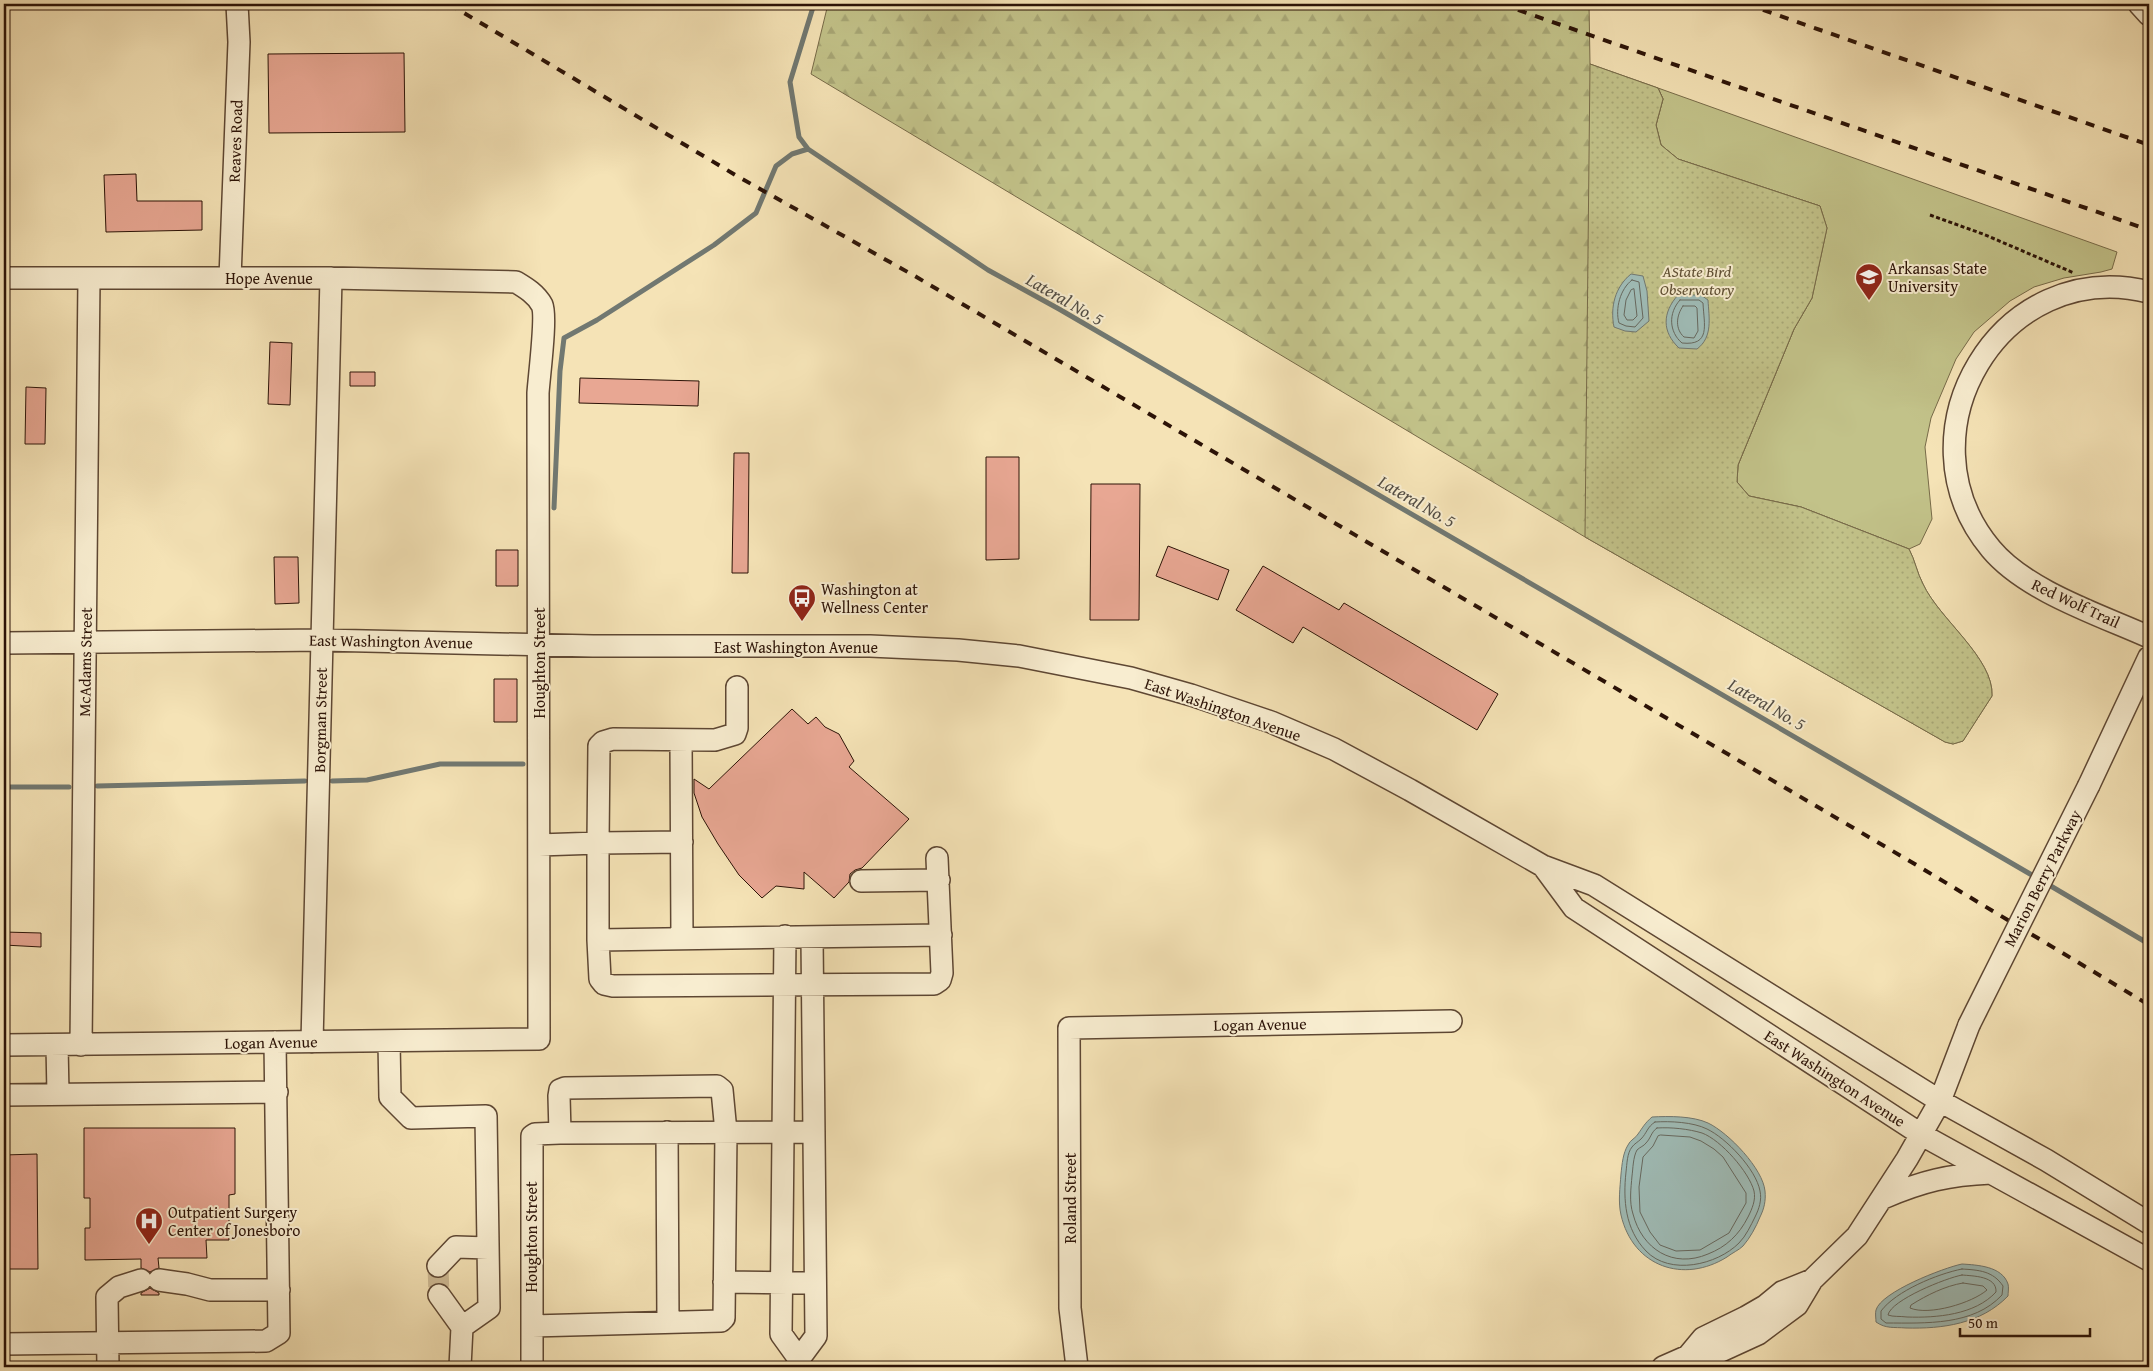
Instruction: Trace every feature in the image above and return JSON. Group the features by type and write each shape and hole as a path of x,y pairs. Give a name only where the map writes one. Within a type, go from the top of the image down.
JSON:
{"street":[{"name":"Reaves Road","path":"230,278 239,42 237,4"},
{"path":"2139,4 2149,14"},
{"name":"Hope Avenue","path":"4,278 331,278 516,282 531,291"},
{"name":"Borgman Street","path":"312,1042 331,278"},
{"name":"McAdams Street","path":"81,1045 89,279"},
{"name":"Red Wolf Trail","path":"2149,292 2123,288 2085,290 2055,298 2030,311 2008,327 1981,358 1962,395 1956,422 1954,449 1956,476 1964,503 1976,528 1992,550 2011,569 2035,586 2149,637"},
{"name":"Houghton Street","path":"531,291 542,305 544,312 538,393 539,1039"},
{"name":"East Washington Avenue","path":"4,643 322,640 539,644 870,646 1010,655 1081,667 1191,694 1280,726 1334,749 1543,866 1594,885 1940,1101 2046,1160 2149,1223"},
{"name":"Marion Berry Parkway","path":"1663,1367 1688,1356 1710,1356 1758,1334 1797,1305 1812,1280 1857,1236 1922,1135 1940,1101 1969,1025 2089,785 2149,657"},
{"path":"737,687 737,728 735,734 715,740 613,739 603,742 599,746 597,753 598,973 604,984 613,986 934,984 940,980 942,973 937,858"},
{"path":"681,740 682,938"},
{"path":"539,845 682,842"},
{"name":"East Washington Avenue","path":"1543,866 1574,908 1922,1135 2149,1260"},
{"path":"862,881 939,880"},
{"path":"598,940 785,936 941,936"},
{"path":"785,936 781,1334 798,1363 816,1336 812,936"},
{"name":"Logan Avenue","path":"1069,1028 1451,1021"},
{"name":"Roland Street","path":"1069,1028 1070,1308 1077,1367"},
{"name":"Logan Avenue","path":"4,1046 539,1039"},
{"path":"388,1041 390,1097 411,1118 486,1116 489,1308 462,1326"},
{"path":"4,1344 271,1340 279,1333 275,1042"},
{"path":"57,1045 58,1094"},
{"path":"784,1079 813,1078"},
{"path":"532,1326 721,1321 724,1318 726,1132 722,1090 717,1086 708,1086 565,1088 560,1090 560,1134 667,1132 726,1132 784,1133 814,1132"},
{"path":"4,1095 277,1092"},
{"path":"667,1132 668,1322"},
{"name":"Houghton Street","path":"532,1367 530,1141 535,1134 560,1134"},
{"path":"1883,1198 1918,1184 1957,1175 1992,1173"},
{"path":"438,1266 456,1247 488,1248"},
{"path":"108,1367 108,1297 119,1287 150,1280 187,1284 210,1290 279,1290"},
{"path":"724,1282 815,1283"},
{"path":"439,1295 462,1326 460,1367"}],"path":[{"path":"1930,215 1983,234 2070,271 2075,274 2085,290"},
{"path":"1006,1367 1274,1365 1274,1367"}],"green space":[{"path":"828,4 1589,4 1590,64 1658,88 1663,99 1656,125 1661,145 1678,159 1820,206 1827,228 1812,298 1794,329 1738,465 1737,482 1749,496 1801,507 1909,549 1921,580 1931,597 1984,667 1990,682 1992,696 1963,741 1953,744 1945,742 1585,537 811,74"},
{"name":"AState Bird Observatory","path":"1590,64 1658,88 1663,99 1656,125 1661,145 1678,159 1820,206 1827,228 1812,298 1794,329 1738,465 1737,482 1749,496 1801,507 1909,549 1921,580 1931,597 1975,653 1984,667 1990,682 1992,696 1963,741 1953,744 1945,742 1585,537"},
{"path":"1658,88 2117,252 2112,269 2064,278 2034,287 2010,301 1974,332 1956,359 1931,418 1925,447 1932,519 1920,544 1909,549 1801,507 1749,496 1737,482 1738,465 1794,329 1812,298 1820,206 1678,159 1661,145 1656,125 1663,99"}],"water":[{"path":"1631,274 1643,276 1647,291 1649,321 1636,332 1614,327 1613,320 1615,298 1621,285"},
{"path":"1678,295 1701,295 1708,300 1708,333 1706,339 1697,349 1679,348 1669,336 1666,322 1667,315"},
{"path":"1652,1117 1688,1118 1708,1123 1735,1143 1752,1162 1763,1182 1765,1198 1763,1211 1750,1236 1740,1249 1711,1265 1694,1269 1662,1266 1648,1258 1627,1233 1620,1205 1623,1159 1629,1143"},
{"path":"1962,1264 1988,1268 2000,1273 2008,1284 2008,1296 1986,1313 1973,1319 1947,1326 1894,1328 1883,1326 1876,1322 1876,1310 1880,1303 1889,1296 1941,1270"}],"building":[{"path":"404,53 405,132 269,133 268,54"},
{"path":"136,174 137,201 202,201 202,230 106,232 104,175"},
{"path":"270,342 292,343 290,405 268,404"},
{"path":"350,372 375,372 375,386 350,386"},
{"path":"580,378 699,381 698,406 579,403"},
{"path":"26,387 46,388 45,444 25,444"},
{"path":"734,453 749,453 748,573 732,573"},
{"path":"986,457 1019,457 1019,559 986,560"},
{"path":"1091,484 1140,484 1139,620 1090,620"},
{"path":"1168,546 1229,570 1218,600 1156,576"},
{"path":"496,550 518,550 518,586 496,586"},
{"path":"274,557 298,557 299,603 275,604"},
{"path":"1263,566 1339,610 1344,603 1498,694 1477,730 1303,627 1293,643 1236,610"},
{"path":"494,679 517,679 517,722 494,722"},
{"path":"792,709 808,724 816,717 825,727 839,734 854,761 849,767 909,819 862,868 850,874 849,882 834,898 804,872 804,889 776,886 762,898 739,875 718,844 702,817 694,793 694,779 709,789"},
{"path":"4,932 41,933 41,947 4,945"},
{"path":"84,1128 235,1128 235,1194 229,1195 229,1240 206,1240 207,1258 158,1258 159,1268 150,1272 141,1268 141,1259 85,1260 85,1228 90,1228 90,1198 84,1198"},
{"path":"37,1154 38,1269 4,1269 4,1155"},
{"path":"150,1288 159,1293 159,1295 141,1295 141,1293"}],"waterway":[{"name":"Lateral No. 5","path":"814,4 790,82 799,137 808,149 988,270 1059,309 2037,878"},
{"path":"554,508 560,371 564,338 597,320 714,245 756,213 776,166 792,154 808,149"},
{"path":"332,781 367,780 440,764 523,764"},
{"path":"97,786 305,781"},
{"path":"4,787 69,787"},
{"name":"Lateral No. 5","path":"2044,882 2149,944"}],"tunnel":[{"path":"438,1266 439,1295"}],"railway":[{"path":"449,4 737,176 913,275 1913,863 2149,1005"},
{"path":"1501,4 2149,230"},
{"path":"1746,4 2149,145"}],"place":[{"name":"Arkansas State University","path":"1869,301"},
{"name":"Washington at Wellness Center","path":"802,622"},
{"name":"Outpatient Surgery Center of Jonesboro","path":"149,1245"}]}
